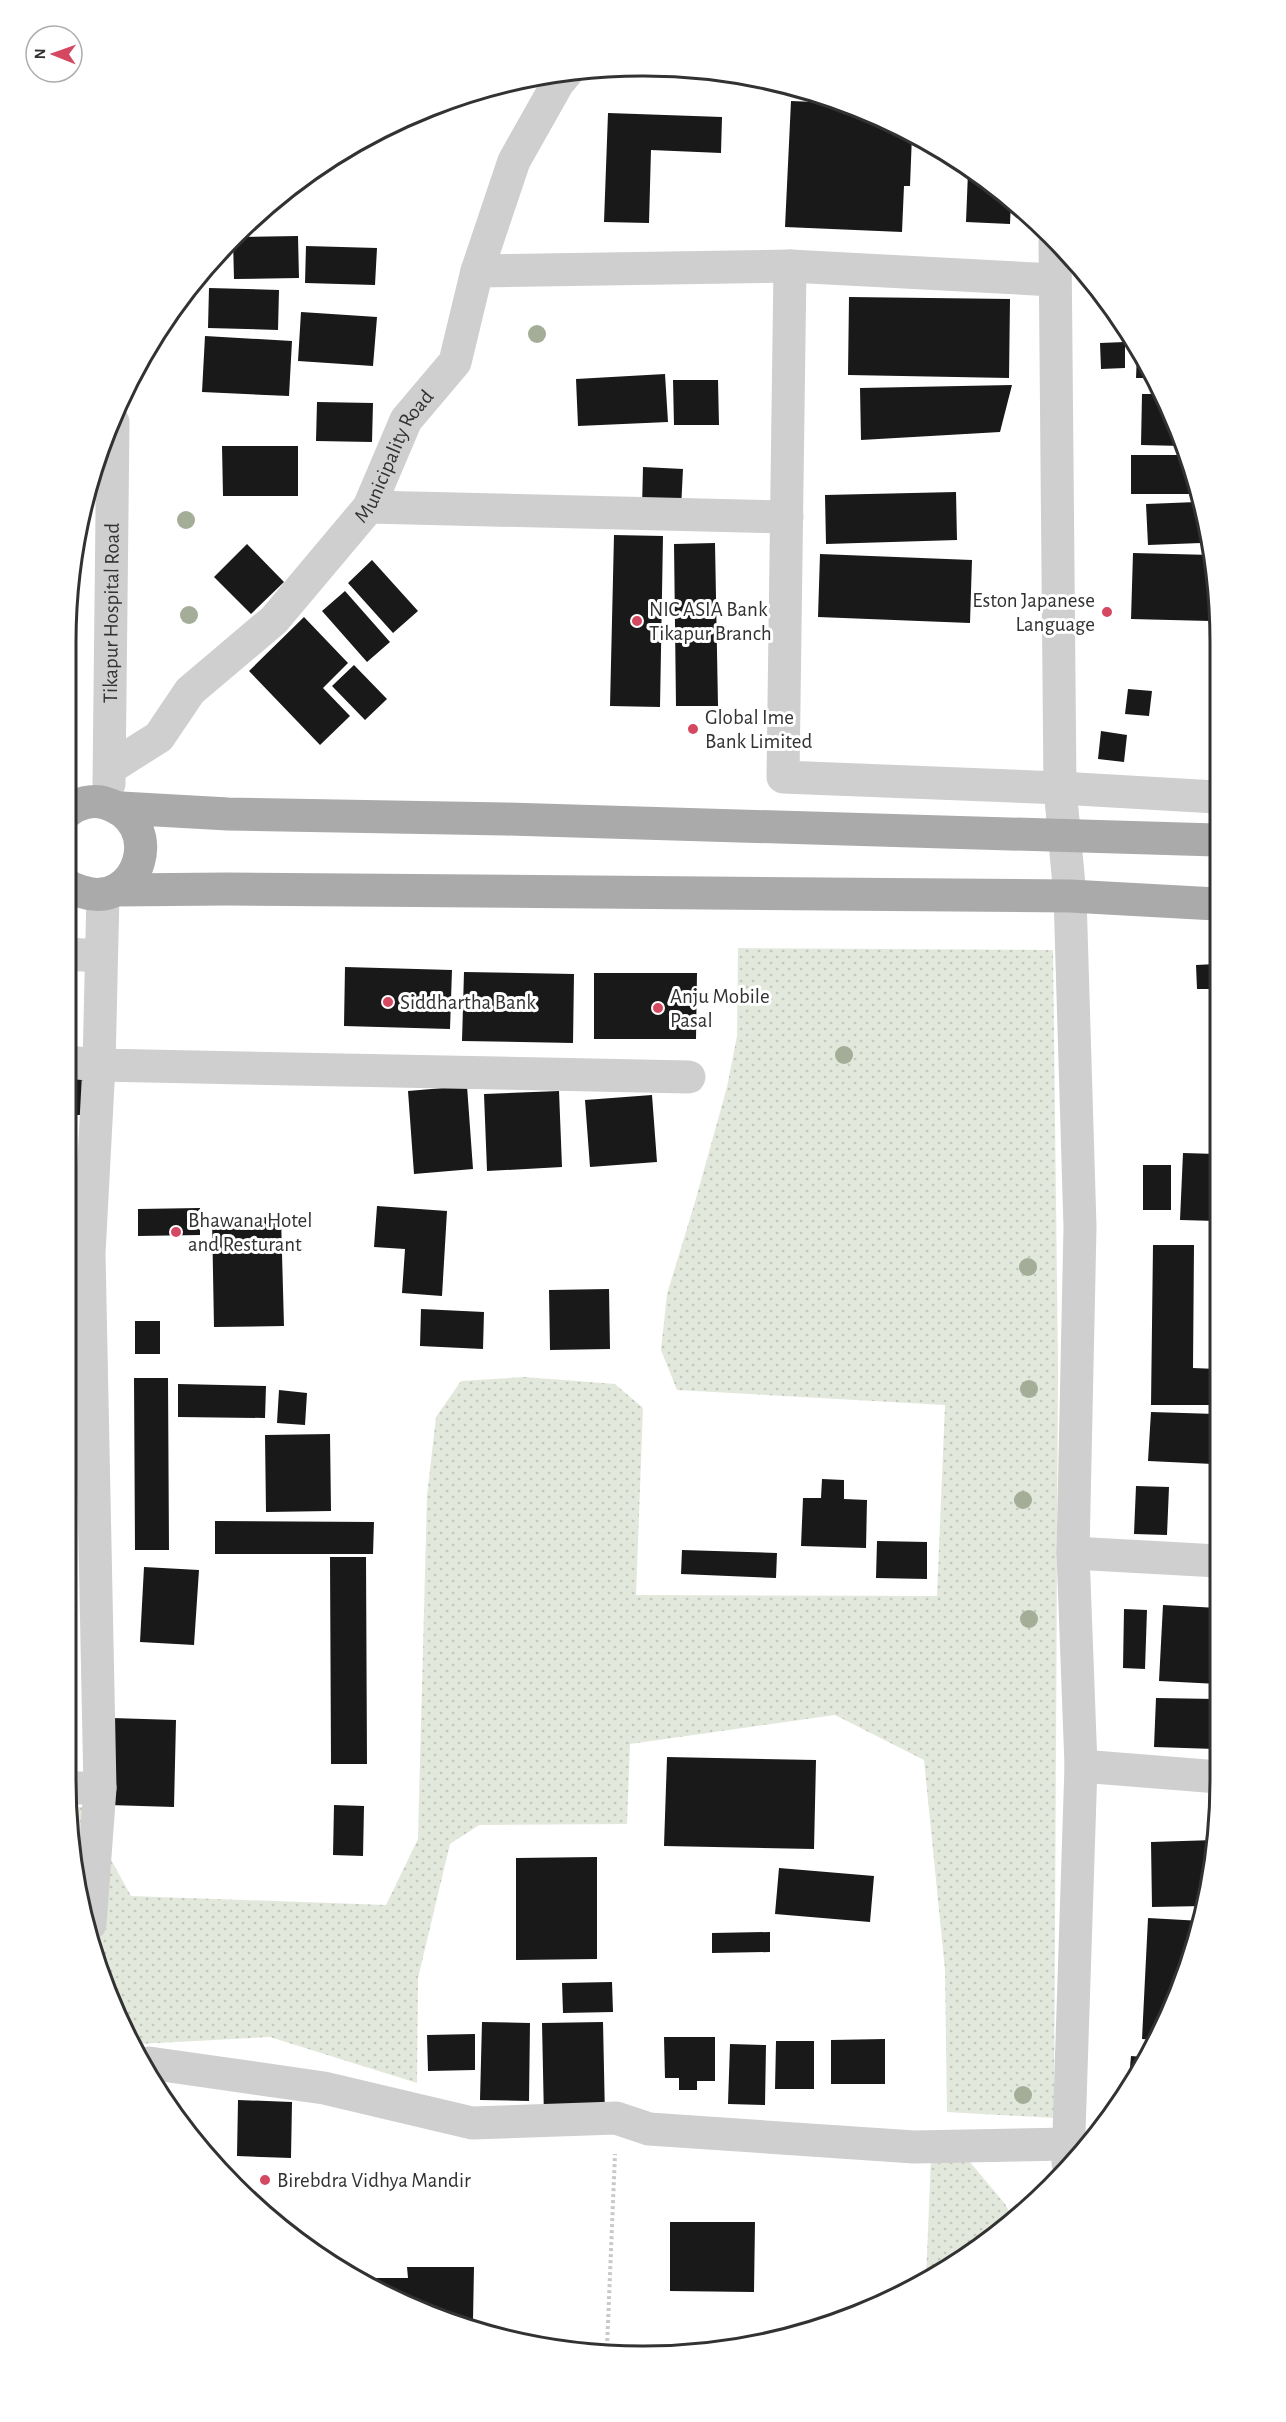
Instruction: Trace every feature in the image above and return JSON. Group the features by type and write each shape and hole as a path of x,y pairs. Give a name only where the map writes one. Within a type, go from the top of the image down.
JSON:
{"main road":[{"path":"76,806 98,801 114,806 228,814 494,819 1210,840"},
{"path":"110,892 135,874 142,851 137,827 114,806"},
{"path":"76,890 93,895 110,892 227,889 1070,896 1210,904"}],"street":[{"name":"Municipality Road","path":"110,768 159,737 190,691 274,620 369,507 406,420 455,362 477,271 514,161 558,83"},
{"path":"153,2064 324,2088 472,2123 616,2118 649,2129 914,2147 1068,2153 1081,1766 1073,1553 1080,1227 1070,896 1060,788 1055,254"},
{"path":"477,271 790,266 1054,280"},
{"path":"790,266 783,777 1210,797"},
{"name":"Tikapur Hospital Road","path":"113,445 110,768 114,806"},
{"path":"369,507 787,517"},
{"path":"91,1907 100,1788 89,1253 99,1065 101,956 110,892"},
{"path":"76,955 101,956"},
{"path":"76,1063 689,1077"},
{"path":"1073,1553 1210,1561"},
{"path":"1081,1766 1210,1777"},
{"path":"76,1788 100,1788"}],"path":[{"path":"607,2344 616,2118"}],"shaded area":[{"path":"738,948 1053,950 1058,1369 1054,2118 947,2112 945,1970 924,1760 835,1715 630,1744 627,1824 479,1825 450,1844 418,1978 417,2083 270,2037 142,2044 120,1996 96,1926 81,1853 78,1807 82,1807 131,1896 386,1905 418,1839 427,1496 436,1417 461,1381 524,1377 615,1384 643,1408 636,1595 937,1596 945,1405 677,1390 661,1350 667,1294 727,1087 737,1036"},
{"path":"965,2156 1009,2211 958,2250 926,2270 931,2158"}],"building":[{"path":"791,101 808,102 825,107 860,120 912,144 910,186 904,186 902,232 785,227"},
{"path":"608,113 722,117 721,153 651,150 649,223 604,222"},
{"path":"968,179 1011,212 1010,224 966,222"},
{"path":"298,236 299,278 234,279 233,251 248,237"},
{"path":"306,246 377,248 375,285 305,283"},
{"path":"209,288 279,290 278,330 208,328"},
{"path":"849,297 1010,299 1009,378 848,375"},
{"path":"301,312 377,317 373,366 298,361"},
{"path":"205,336 292,341 289,396 202,392"},
{"path":"1123,342 1125,346 1125,368 1101,369 1100,343"},
{"path":"1137,365 1144,378 1136,378"},
{"path":"665,374 668,422 578,426 576,379"},
{"path":"673,380 718,380 719,425 674,425"},
{"path":"1012,385 1000,432 861,440 860,388"},
{"path":"1142,394 1152,394 1173,446 1141,445"},
{"path":"317,402 373,403 372,442 316,441"},
{"path":"222,446 298,446 298,496 223,496"},
{"path":"1131,455 1177,455 1189,494 1131,494"},
{"path":"643,467 683,469 681,509 642,508"},
{"path":"956,492 957,540 826,544 825,495"},
{"path":"1192,502 1201,543 1148,545 1146,504"},
{"name":"NIC ASIA Bank Tikapur Branch","path":"614,535 663,536 660,707 610,706"},
{"path":"715,543 718,706 676,706 674,544"},
{"path":"247,544 284,582 251,614 214,577"},
{"path":"1133,553 1203,555 1209,621 1131,619"},
{"path":"820,554 972,560 970,623 818,617"},
{"path":"372,560 418,611 393,633 348,583"},
{"path":"345,591 390,642 367,662 322,611"},
{"path":"304,617 348,663 323,688 350,716 320,745 249,671"},
{"path":"354,665 387,699 365,720 332,686"},
{"path":"1128,689 1152,691 1149,716 1125,714"},
{"path":"1101,731 1127,735 1124,762 1098,759"},
{"path":"1210,964 1210,989 1197,989 1196,965"},
{"path":"345,967 452,970 450,1029 344,1026"},
{"path":"464,972 574,974 573,1043 462,1041"},
{"path":"594,973 697,973 696,1039 594,1039"},
{"path":"76,1078 90,1078 90,1115 76,1115"},
{"path":"467,1086 473,1169 414,1174 408,1091"},
{"path":"559,1091 562,1167 487,1171 484,1094"},
{"path":"652,1095 657,1162 590,1167 585,1100"},
{"path":"1183,1153 1210,1154 1210,1221 1180,1220"},
{"path":"1143,1165 1171,1165 1171,1210 1143,1210"},
{"path":"377,1206 447,1211 442,1296 402,1293 405,1249 374,1247"},
{"path":"200,1208 200,1235 138,1236 138,1209"},
{"path":"281,1217 284,1326 214,1327 212,1218"},
{"path":"1153,1245 1194,1245 1193,1368 1210,1369 1210,1405 1151,1405"},
{"path":"609,1289 610,1349 550,1350 549,1290"},
{"path":"421,1309 484,1312 483,1349 420,1346"},
{"path":"135,1321 160,1321 160,1354 135,1354"},
{"path":"134,1378 168,1378 169,1550 135,1550"},
{"path":"178,1384 266,1386 265,1418 178,1417"},
{"path":"279,1390 307,1393 305,1425 277,1423"},
{"path":"1151,1412 1210,1414 1210,1464 1148,1461"},
{"path":"330,1434 331,1511 266,1512 265,1435"},
{"path":"822,1479 844,1480 844,1499 867,1500 866,1548 801,1546 803,1498 821,1498"},
{"path":"1136,1486 1169,1487 1167,1535 1134,1534"},
{"path":"215,1521 374,1522 373,1554 215,1554"},
{"path":"877,1541 927,1542 927,1579 876,1578"},
{"path":"682,1550 777,1553 776,1578 681,1574"},
{"path":"330,1557 366,1557 367,1764 331,1764"},
{"path":"144,1567 199,1570 194,1645 140,1642"},
{"path":"1163,1605 1210,1608 1210,1684 1159,1681"},
{"path":"1124,1609 1147,1610 1145,1669 1123,1668"},
{"path":"1156,1698 1210,1699 1210,1749 1154,1747"},
{"path":"112,1718 176,1720 174,1807 109,1805"},
{"path":"667,1757 816,1760 814,1849 664,1846"},
{"path":"334,1805 364,1806 363,1856 333,1855"},
{"path":"1206,1840 1195,1906 1152,1907 1151,1842"},
{"path":"597,1857 597,1959 516,1960 516,1858"},
{"path":"779,1868 874,1876 870,1922 775,1914"},
{"path":"1148,1918 1191,1920 1166,1996 1146,2039 1142,2039"},
{"path":"770,1932 770,1952 712,1953 712,1933"},
{"path":"612,1982 613,2012 563,2013 562,1983"},
{"path":"482,2022 530,2023 529,2101 480,2100"},
{"path":"603,2022 605,2117 544,2119 542,2023"},
{"path":"475,2034 475,2070 428,2071 427,2035"},
{"path":"664,2037 715,2037 715,2081 697,2081 697,2090 679,2090 679,2078 665,2078"},
{"path":"885,2039 885,2084 831,2084 831,2040"},
{"path":"776,2041 814,2041 814,2089 775,2089"},
{"path":"730,2044 766,2045 765,2105 728,2104"},
{"path":"1131,2056 1137,2056 1134,2062 1130,2069"},
{"path":"238,2100 292,2102 291,2158 237,2156"},
{"path":"670,2222 755,2222 754,2292 670,2291"},
{"path":"407,2267 474,2267 473,2319 426,2302 375,2278 408,2278"}],"place":[{"name":"Eston Japanese Language","path":"1107,612"},
{"name":"NIC ASIA Bank Tikapur Branch","path":"637,621"},
{"name":"Global Ime Bank Limited","path":"693,729"},
{"name":"Siddhartha Bank","path":"388,1002"},
{"name":"Anju Mobile Pasal","path":"658,1008"},
{"name":"Bhawana Hotel and Resturant","path":"176,1232"},
{"name":"Birebdra Vidhya Mandir","path":"265,2180"}]}
